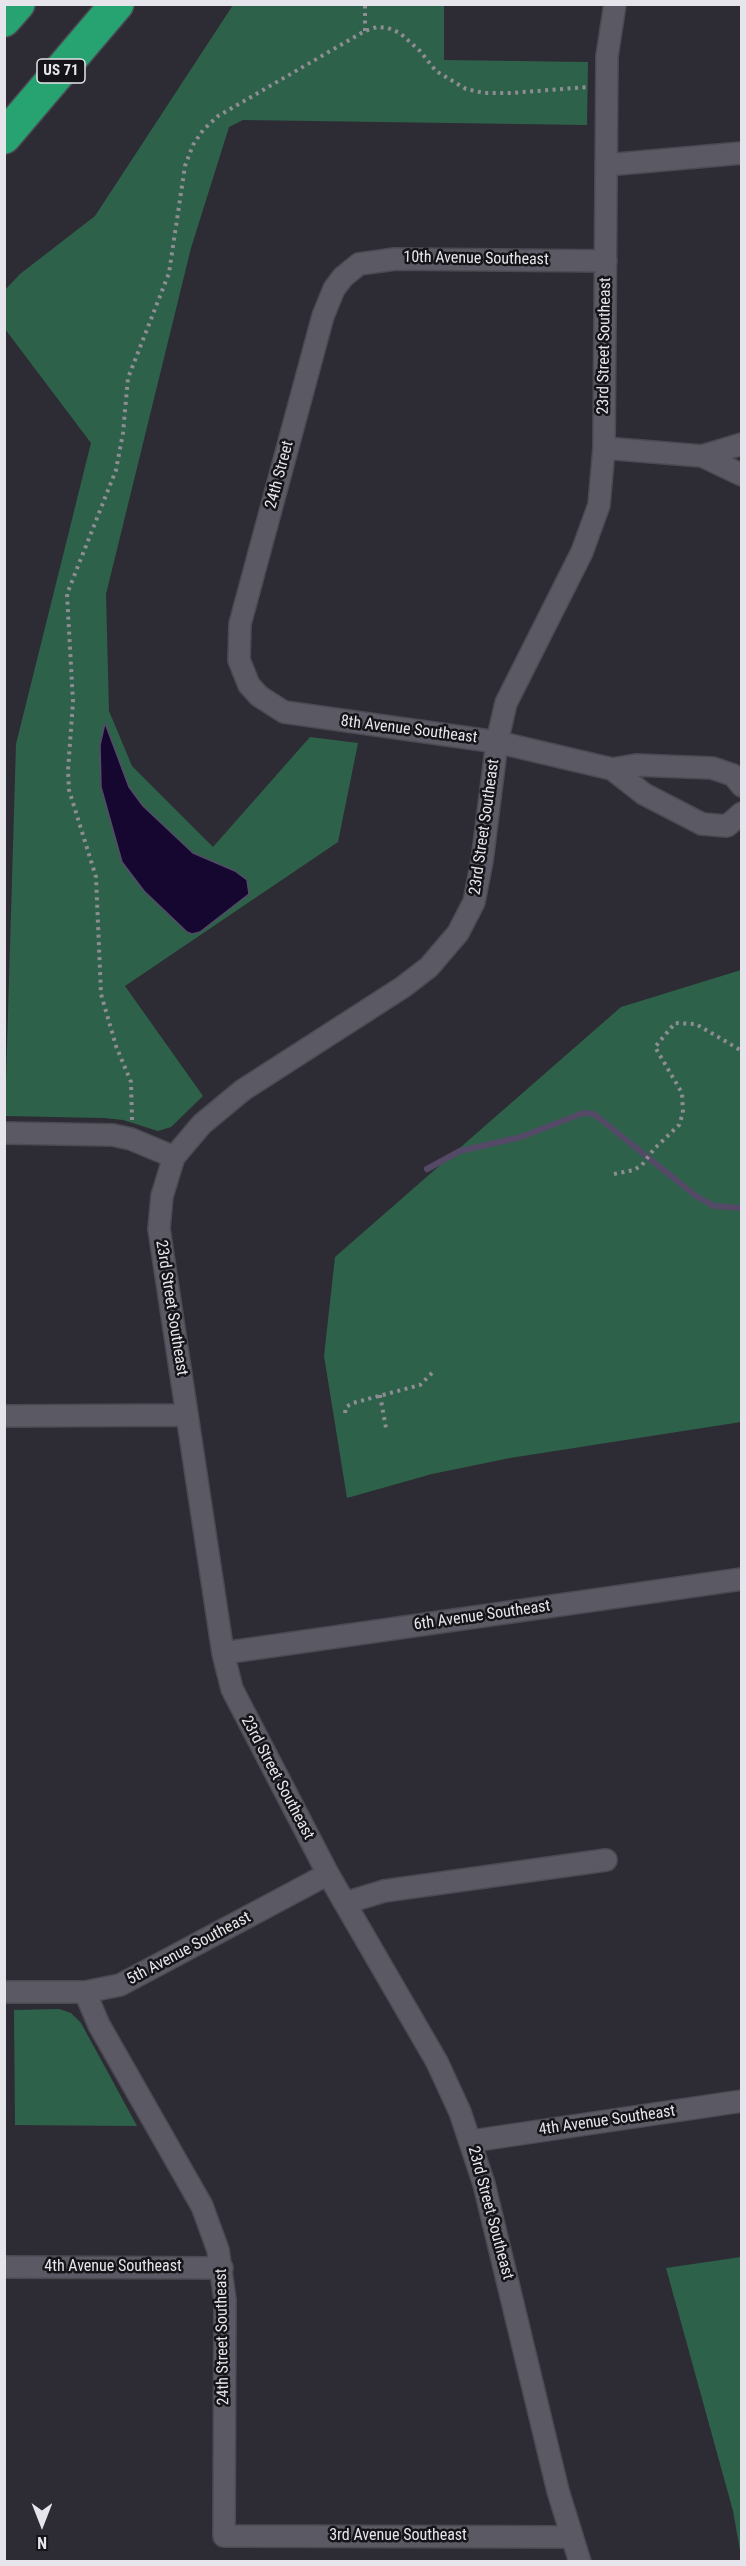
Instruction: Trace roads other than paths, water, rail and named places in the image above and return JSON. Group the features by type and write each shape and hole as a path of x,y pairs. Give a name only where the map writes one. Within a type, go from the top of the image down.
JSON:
{"highway":[{"path":"4,20 18,4"},
{"name":"US 71","path":"4,137 117,4"}],"street":[{"name":"23rd Street Southeast","path":"580,2562 472,2142 437,2062 328,1874 236,1700 223,1653 160,1239 160,1206 174,1157 202,1124 226,1103 403,987 429,967 449,945 469,913 477,890 497,742 511,691 591,534 599,505 604,448 608,47 615,4"},
{"path":"606,165 741,153"},
{"name":"10th Avenue Southeast","path":"349,271 372,261 395,258 606,261"},
{"name":"24th Street","path":"249,685 239,660 240,624 323,316 334,289 349,271"},
{"path":"702,456 741,444"},
{"path":"604,448 702,456 741,475"},
{"name":"8th Avenue Southeast","path":"249,685 270,706 306,717 497,742 612,769 636,765 712,768 733,775 741,786"},
{"name":"8th Avenue Southeast","path":"612,769 644,794 702,824 727,826 741,813"},
{"path":"4,1133 95,1134 131,1139 174,1157"},
{"path":"4,1416 187,1415"},
{"name":"6th Avenue Southeast","path":"223,1653 741,1579"},
{"path":"345,1903 384,1891 606,1860"},
{"name":"5th Avenue Southeast","path":"4,1992 85,1992 120,1985 141,1976 328,1874"},
{"name":"24th Street Southeast","path":"85,1992 99,2025 202,2206 222,2268 225,2318 224,2536"},
{"name":"4th Avenue Southeast","path":"472,2142 741,2102"},
{"name":"4th Avenue Southeast","path":"4,2267 222,2268"},
{"name":"3rd Avenue Southeast","path":"224,2536 572,2537"}],"waterway":[{"path":"427,1169 460,1151 521,1137 583,1113 594,1114 696,1196 714,1206 742,1208"}]}
